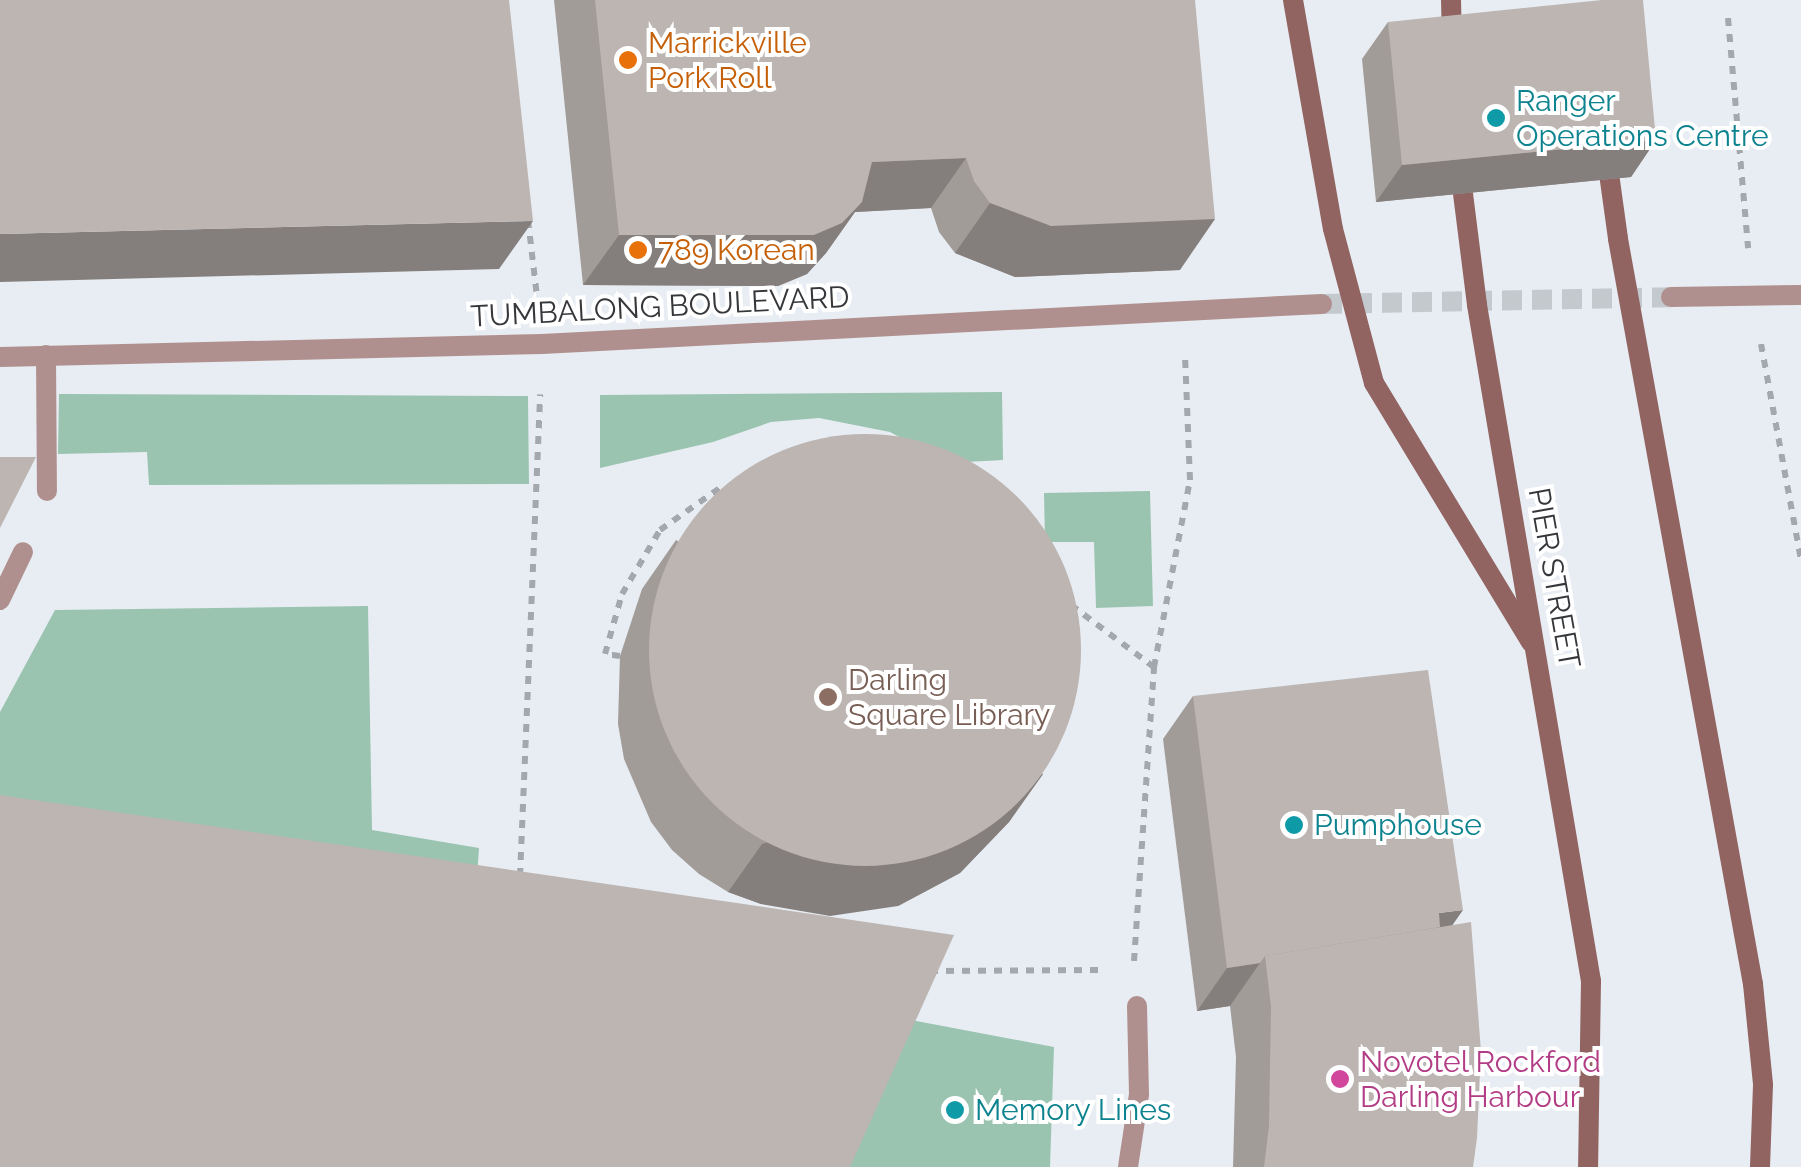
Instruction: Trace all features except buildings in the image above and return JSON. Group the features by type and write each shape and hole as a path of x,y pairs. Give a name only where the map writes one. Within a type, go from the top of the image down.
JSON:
{"main road":[{"path":"1293,0 1333,228 1374,383 1538,652"},
{"path":"1451,0 1453,58"},
{"path":"1604,132 1618,240 1753,984 1763,1085 1760,1167"},
{"name":"PIER STREET","path":"1458,154 1477,304 1591,981 1588,1167"}],"street":[{"path":"1672,297 1801,294"},
{"name":"TUMBALONG BOULEVARD","path":"0,357 542,344 1322,304"},
{"path":"46,356 47,492"},
{"path":"0,600 23,552"},
{"path":"1128,1167 1138,1094 1136,1006"}],"path":[{"path":"520,878 542,344 527,210"},
{"path":"1136,1006 1133,970 1154,667 1190,480 1183,311"},
{"path":"620,656 605,654 622,594 660,530 712,490 730,482"},
{"path":"1067,601 1154,667"},
{"path":"914,969 1133,970"}],"green space":[{"path":"1002,392 1003,460 948,463 890,432 819,418 771,422 713,442 600,468 600,395"},
{"path":"59,394 528,396 529,484 149,485 147,452 58,454"},
{"path":"1150,491 1153,606 1096,608 1094,542 1045,542 1044,493"},
{"path":"368,606 372,830 479,848 475,906 0,827 0,712 55,610"},
{"path":"911,1020 1054,1047 1050,1167 826,1167"}],"tunnel":[{"path":"1322,304 1671,297"}],"place":[{"name":"Marrickville Pork Roll","path":"628,60"},
{"name":"Ranger Operations Centre","path":"1496,118"},
{"name":"789 Korean","path":"638,250"},
{"name":"Darling Square Library","path":"828,697"},
{"name":"Pumphouse","path":"1294,825"},
{"name":"Novotel Rockford Darling Harbour","path":"1340,1079"},
{"name":"Memory Lines","path":"955,1110"}]}
